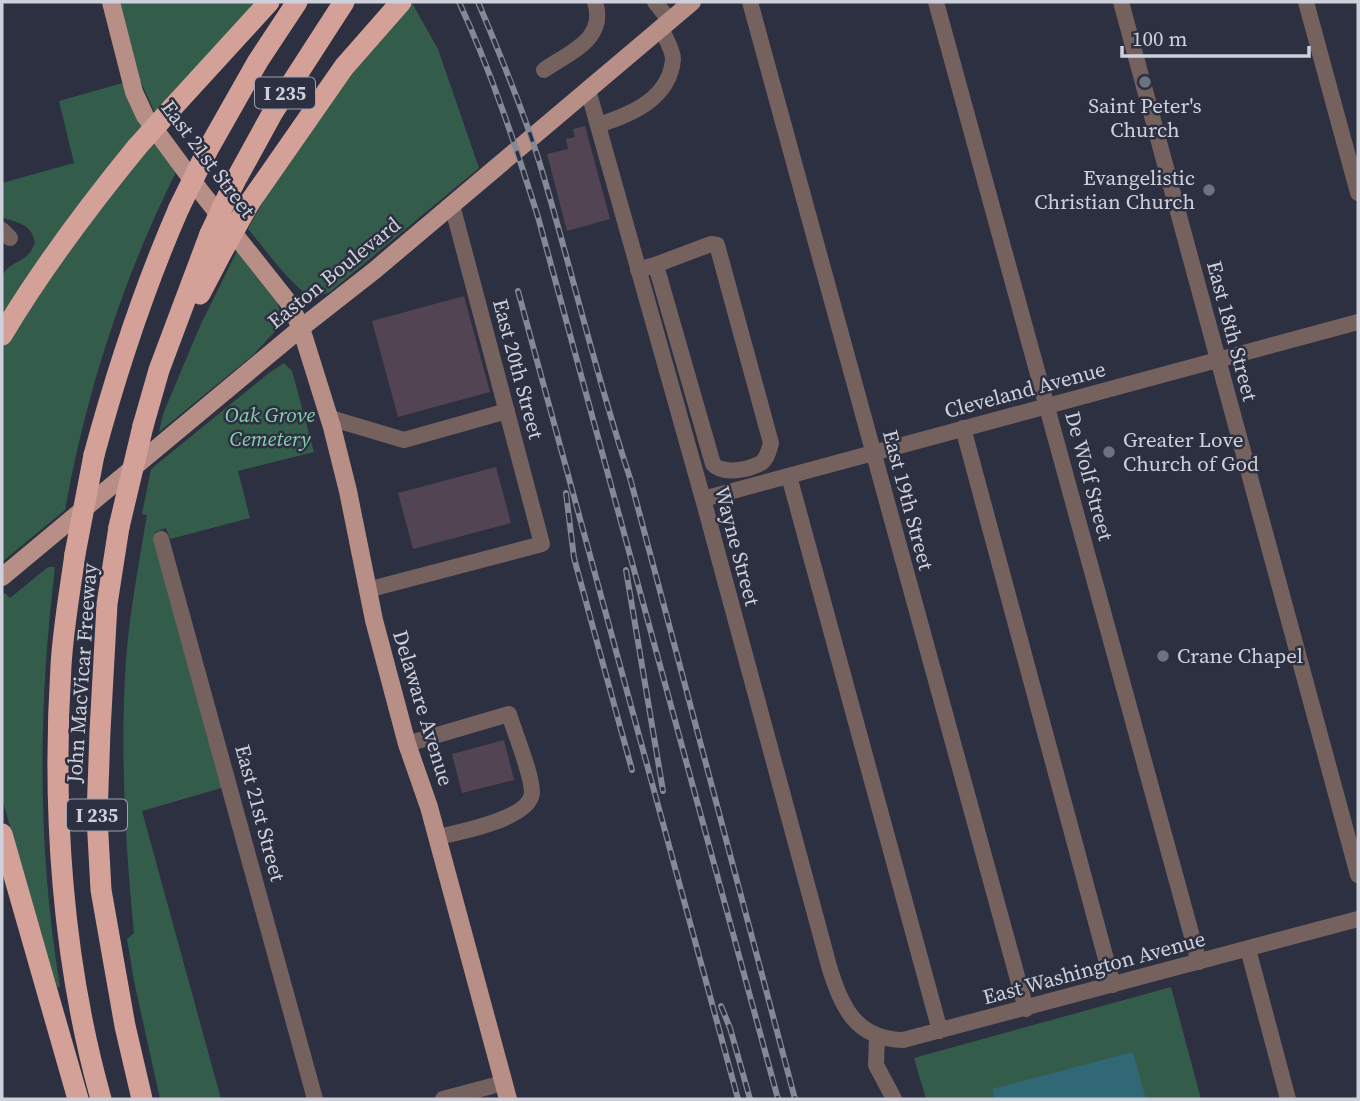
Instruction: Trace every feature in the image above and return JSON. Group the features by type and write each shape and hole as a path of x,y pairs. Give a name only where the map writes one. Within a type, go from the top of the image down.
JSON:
{"highway":[{"path":"2,335 26,295 83,213 137,146 268,2"},
{"name":"John MacVicar Freeway","path":"101,1099 93,1072 73,959 60,848 58,734 61,663 75,554 94,455 131,328 154,265 207,151 258,61 297,2"},
{"path":"217,241 250,202 344,67 401,2"},
{"name":"I 235","path":"217,241 234,183 273,112 342,4"},
{"name":"John MacVicar Freeway","path":"142,1099 125,1026 103,902 97,817 107,604 119,527 159,370 217,241"},
{"path":"2,834 78,1099"}],"main road":[{"name":"East 21st Street","path":"111,2 134,92 145,116 201,192 282,293 301,328"},
{"name":"Easton Boulevard","path":"2,577 301,328 375,270 692,2"},
{"name":"Delaware Avenue","path":"301,328 330,418 348,491 367,590 407,744 438,837 506,1091"}],"street":[{"path":"544,70 586,41 597,28 599,15 595,2"},
{"path":"598,125 629,115 656,97 669,74 673,57 666,24 655,2"},
{"name":"East 19th Street","path":"750,2 1026,1009"},
{"name":"De Wolf Street","path":"936,2 1199,962"},
{"name":"East 18th Street","path":"1121,2 1358,874"},
{"path":"1306,2 1358,193"},
{"name":"Wayne Street","path":"588,90 703,499 836,991 858,1024 877,1036"},
{"name":"East 20th Street","path":"367,590 542,544 452,205"},
{"path":"638,270 711,244 718,245 771,443 762,462 727,472 719,470 713,464 655,265"},
{"name":"Cleveland Avenue","path":"703,499 1358,322"},
{"path":"330,418 404,440 507,411"},
{"path":"963,428 1113,985"},
{"path":"789,476 940,1031"},
{"name":"East 21st Street","path":"161,539 315,1099"},
{"path":"407,744 509,715 530,779 532,795 526,805 506,818 438,837"},
{"name":"East Washington Avenue","path":"877,1036 887,1040 903,1040 1358,919"},
{"path":"1248,949 1288,1099"},
{"path":"877,1036 876,1065 894,1099"},
{"path":"443,1099 506,1091"}],"green space":[{"path":"120,2 258,2 155,113 140,80"},
{"path":"412,3 438,49 479,168 330,292 317,296 309,295 286,275 248,229 322,110 365,55"},
{"path":"126,82 145,124 72,213 2,317 2,278 8,268 28,255 35,242 27,227 2,217 2,183 74,163 59,101"},
{"path":"154,139 178,168 141,250 109,335 84,422 65,510 2,562 2,349 52,269"},
{"path":"238,249 276,298 280,311 278,328 253,355 159,432 163,414 200,326"},
{"name":"Oak Grove Cemetery","path":"284,363 292,371 314,452 238,471 250,518 170,539 166,528 155,532 225,787 142,811 221,1099 160,1099 127,939 134,933 124,796 124,693 130,623 147,515 142,514 151,469"},
{"path":"48,567 55,567 45,673 42,777 47,881 60,987 57,987 2,799 2,595 5,593 10,598"},
{"path":"1171,987 1201,1099 926,1099 914,1058"}],"water":[{"path":"1133,1052 1146,1099 995,1099 992,1089"}],"building":[{"path":"585,126 610,219 567,231 547,154 568,149 566,139 575,137 573,129"},
{"path":"464,296 490,392 398,417 372,321"},
{"path":"496,467 511,523 413,549 398,493"},
{"path":"504,740 514,780 462,793 452,754"}],"railway":[{"path":"459,2 492,81 538,217 778,1099"},
{"path":"478,2 525,121 551,200 630,478 795,1099"},
{"path":"518,291 738,1099"},
{"path":"566,493 574,558 632,770"},
{"path":"626,570 663,791"},
{"path":"721,1006 750,1099"}],"place":[{"name":"Saint Peter's Church","path":"1145,82"},
{"name":"Evangelistic Christian Church","path":"1209,190"},
{"name":"Greater Love Church of God","path":"1109,452"},
{"name":"Crane Chapel","path":"1163,656"}]}
